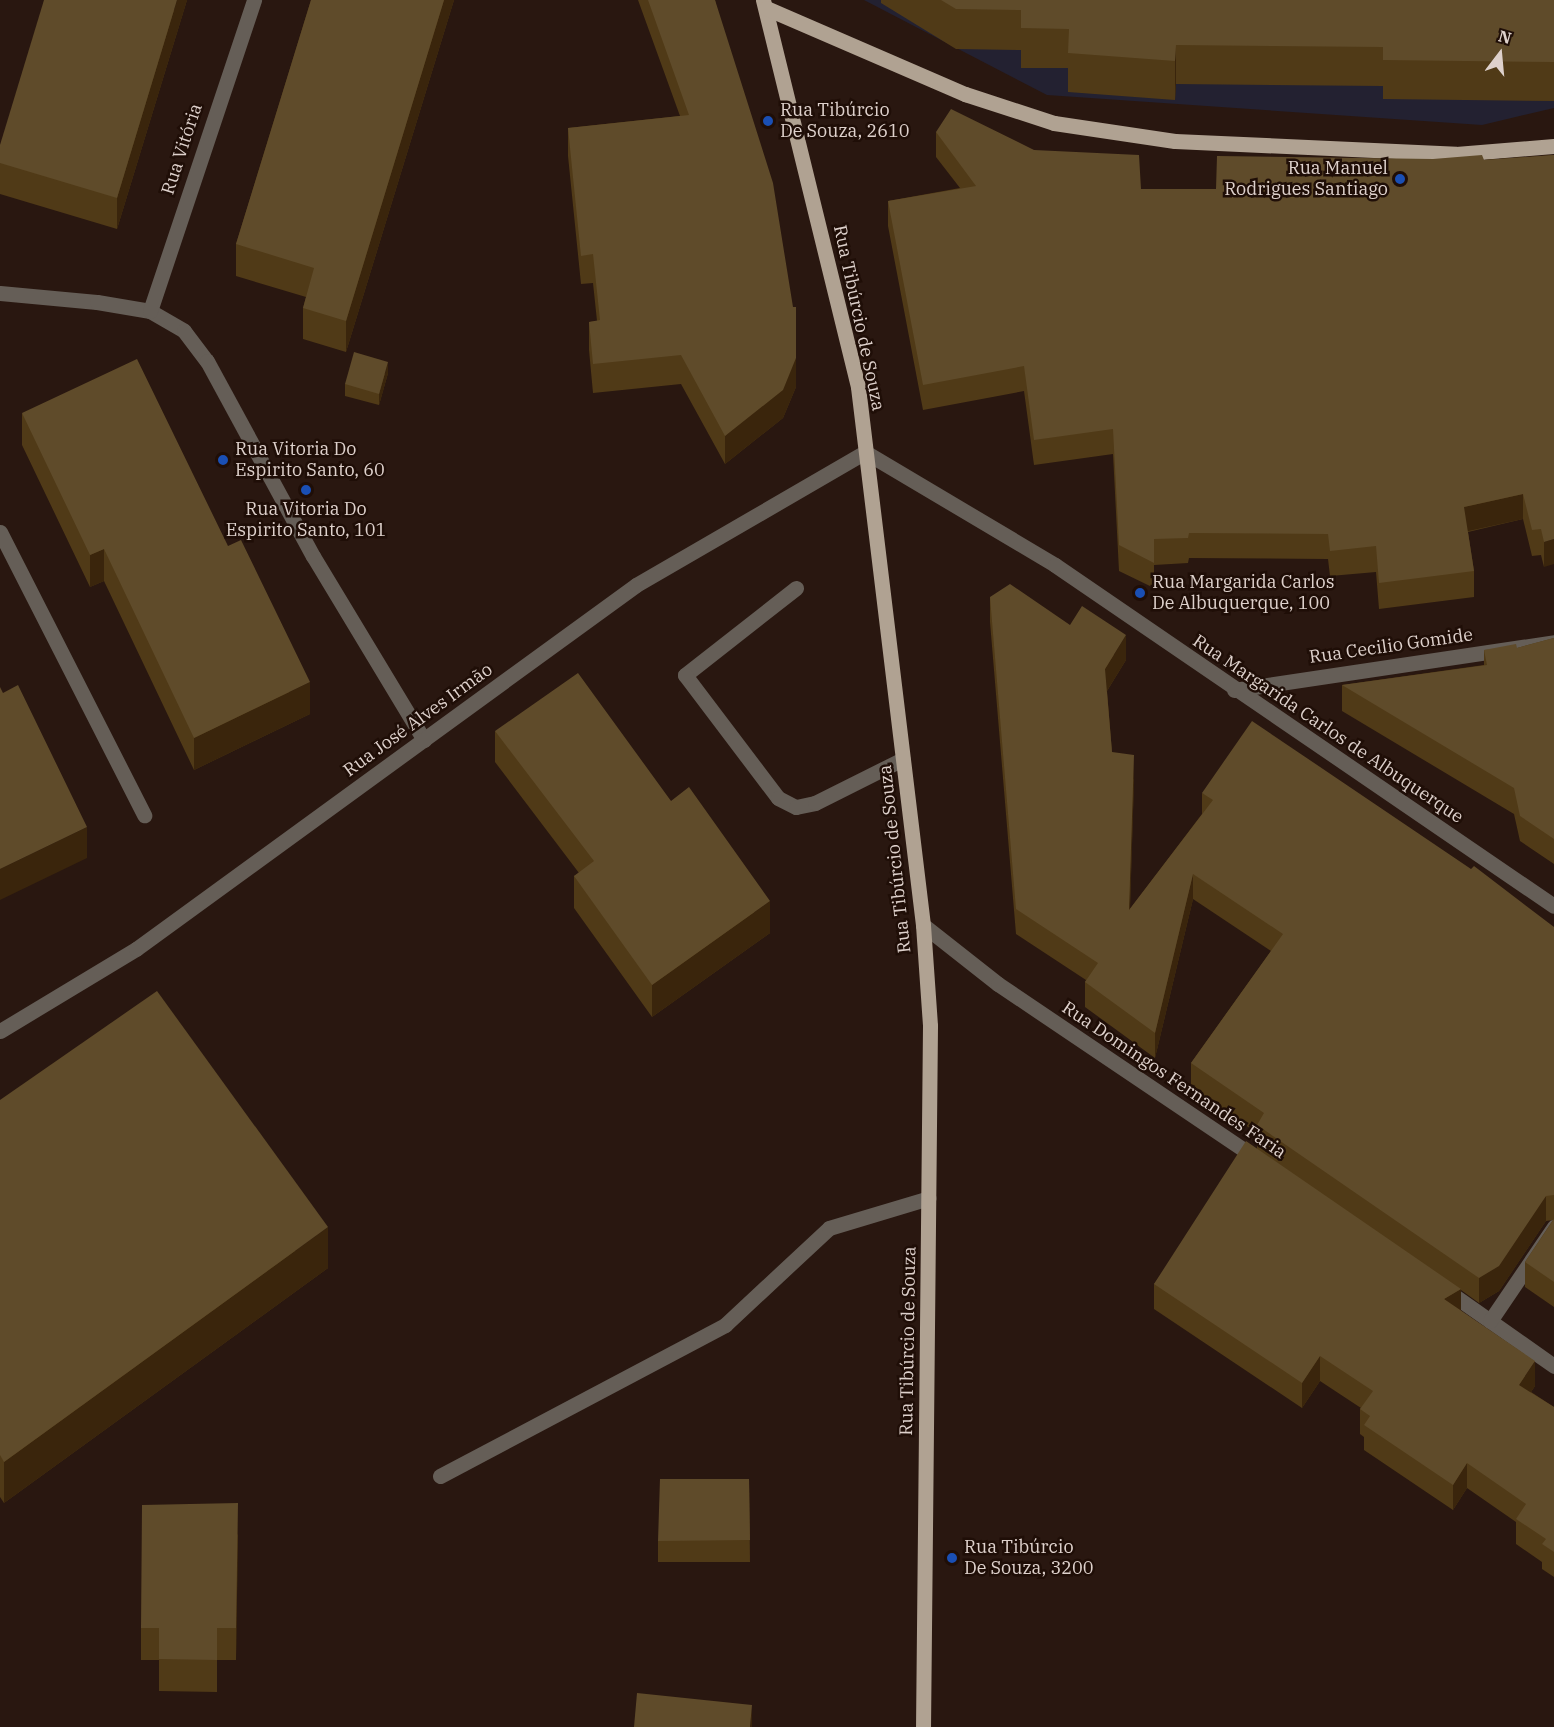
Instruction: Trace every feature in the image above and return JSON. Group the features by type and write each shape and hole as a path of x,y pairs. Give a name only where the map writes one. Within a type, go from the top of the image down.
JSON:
{"main road":[{"path":"765,4 955,90 1054,123 1175,141 1456,154 1554,146"},
{"name":"Rua Tibúrcio de Souza","path":"765,4 858,387 923,925 930,1026 923,1727"}],"street":[{"name":"Rua Vitória","path":"150,311 254,0"},
{"path":"0,293 97,302 150,311 183,331 207,361 314,556 424,740"},
{"name":"Rua Margarida Carlos de Albuquerque","path":"865,452 1055,565 1234,690 1554,906"},
{"name":"Rua José Alves Irmão","path":"0,1031 136,949 636,585 865,452"},
{"path":"0,532 144,815"},
{"path":"796,588 685,675 778,798 796,807 815,803 903,759"},
{"name":"Rua Cecilio Gomide","path":"1234,690 1554,642"},
{"name":"Rua Domingos Fernandes Faria","path":"923,925 998,984 1273,1170"},
{"path":"440,1476 725,1325 829,1228 928,1198"},
{"path":"1490,1321 1554,1227"},
{"path":"1433,1282 1554,1366"}],"shaded area":[{"path":"864,0 1554,0 1554,108 1482,125 1047,95"}],"building":[{"path":"44,0 177,0 117,198 0,163 0,145"},
{"path":"311,0 444,0 346,321 303,308 314,268 236,244"},
{"path":"648,0 715,0 773,183 793,307 796,307 796,358 783,390 725,436 681,355 593,364 589,322 600,320 593,254 581,256 568,128 689,115"},
{"path":"941,0 1554,0 1554,62 1383,60 1383,47 1176,45 1175,61 1068,53 1069,29 1021,28 1021,10 956,9"},
{"path":"951,109 1034,150 1139,155 1141,189 1216,189 1217,156 1433,159 1482,155 1484,160 1554,155 1554,539 1544,542 1541,529 1532,530 1523,494 1464,507 1474,571 1379,583 1376,546 1330,551 1328,534 1189,533 1188,538 1154,539 1154,563 1119,545 1113,429 1034,440 1024,366 923,385 888,201 976,186 936,132"},
{"path":"354,352 388,362 379,394 345,384"},
{"path":"137,359 228,546 241,540 310,682 194,738 104,549 90,555 22,413"},
{"path":"1010,584 1070,625 1082,606 1126,635 1105,669 1112,752 1134,755 1129,910 1213,800 1202,793 1252,721 1471,869 1474,866 1554,927 1554,1195 1546,1196 1499,1266 1479,1278 1257,1125 1264,1113 1191,1063 1283,934 1193,874 1155,1033 1085,982 1098,963 1016,909 990,597"},
{"path":"1554,638 1554,839 1520,816 1514,788 1342,685 1487,665 1484,650 1516,644 1517,648"},
{"path":"578,673 671,801 689,787 770,901 652,985 574,876 594,861 495,731"},
{"path":"18,685 87,827 0,869 0,687 3,693"},
{"path":"157,991 328,1227 4,1462 0,1455 0,1100"},
{"path":"1246,1141 1461,1289 1444,1299 1535,1361 1519,1385 1554,1407 1554,1552 1542,1544 1546,1539 1516,1519 1526,1504 1467,1463 1453,1485 1364,1425 1370,1416 1360,1409 1373,1391 1320,1356 1302,1383 1154,1284"},
{"path":"1554,1219 1554,1282 1525,1262"},
{"path":"660,1479 749,1479 750,1540 658,1541"},
{"path":"238,1503 236,1628 217,1628 217,1660 159,1659 159,1628 141,1628 142,1505"},
{"path":"637,1693 752,1705 750,1727 634,1727"}],"place":[{"name":"Rua Tibúrcio De Souza, 2610","path":"768,121"},
{"name":"Rua Manuel Rodrigues Santiago","path":"1400,179"},
{"name":"Rua Vitoria Do Espirito Santo, 60","path":"223,460"},
{"name":"Rua Vitoria Do Espirito Santo, 101","path":"306,490"},
{"name":"Rua Margarida Carlos De Albuquerque, 100","path":"1140,593"},
{"name":"Rua Tibúrcio De Souza, 3200","path":"952,1558"}]}
